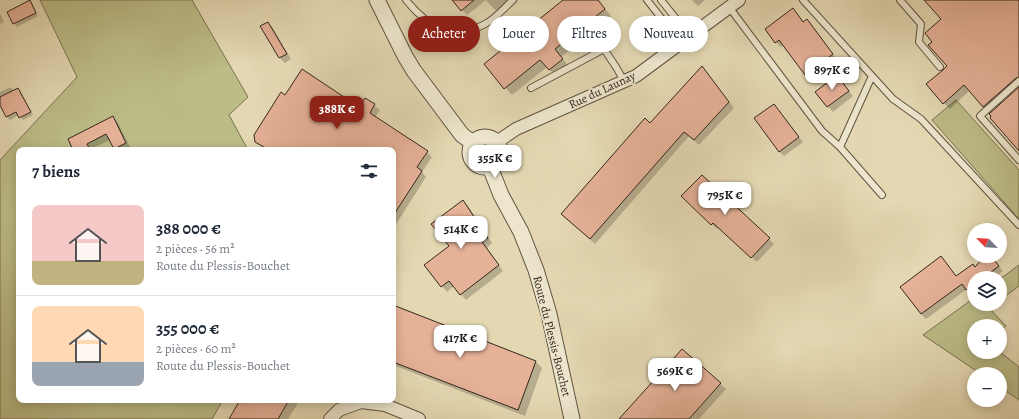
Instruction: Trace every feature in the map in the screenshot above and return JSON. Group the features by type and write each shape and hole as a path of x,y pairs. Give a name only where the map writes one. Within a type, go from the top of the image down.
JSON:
{"street":[{"path":"377,0 414,71 462,135 473,143"},
{"name":"Rue du Launay","path":"708,23 734,4"},
{"name":"Rue du Launay","path":"497,142 516,129 636,76 669,52"},
{"path":"485,137 494,139 497,142 500,146 500,156 498,161 490,167 481,167 473,161 470,152 473,143 480,138 485,137"},
{"name":"Route du Plessis-Bouchet","path":"490,167 501,195 521,232 536,270 549,314 572,419"},
{"path":"330,419 339,410 358,403"},
{"path":"369,403 385,405 419,419"}],"lane":[{"path":"406,0 432,25 439,29 455,33 473,29 485,24 513,0"},
{"path":"647,0 662,16"},
{"path":"661,0 671,16"},
{"path":"803,0 892,99 921,119 1019,225"},
{"path":"900,0 921,24 919,42 940,67"},
{"path":"734,4 822,131 840,147 882,195"},
{"path":"531,88 604,49 624,81"},
{"path":"840,147 872,76"},
{"path":"1019,81 980,116 1019,160"}],"green space":[{"path":"40,0 192,0 248,97 229,115 246,147 16,147 16,403 221,403 212,419 0,419 0,160 77,77"},
{"path":"956,100 1019,170 1019,219 932,120"},
{"path":"1019,265 1019,286 1007,295 1007,274"},
{"path":"967,303 967,311 992,311 999,319 967,319 967,359 1007,359 1007,358 1019,367 1019,400 1007,392 1007,367 971,367 923,335"}],"building":[{"path":"30,0 36,13 13,24 7,12"},
{"path":"452,0 474,0 461,11"},
{"path":"563,0 598,0 605,9 596,16 557,16 557,47 555,49 563,59 549,70 540,60 504,89 484,64 499,52 549,52 549,16 543,16"},
{"path":"924,0 1019,0 1019,77 983,107 964,85 943,104 926,84 947,66 928,45 932,42 925,33 941,19"},
{"path":"793,8 803,22 807,19 833,54 805,75 779,40 775,43 765,29"},
{"path":"268,22 287,54 279,58 260,26"},
{"path":"702,66 729,102 694,140 684,132 590,239 561,214 645,118 650,123"},
{"path":"302,69 359,107 365,98 375,104 370,113 428,151 417,167 422,171 396,211 396,147 264,147 255,142 254,135 281,92 285,95"},
{"path":"837,75 849,91 827,107 815,92"},
{"path":"1019,87 1019,151 990,118 991,116 989,114"},
{"path":"18,88 31,112 19,118 16,112 6,117 0,105 0,97"},
{"path":"774,104 799,137 779,152 754,118"},
{"path":"113,116 126,143 118,147 113,147 106,134 87,144 88,147 72,147 68,139"},
{"path":"702,175 770,238 751,258 713,223 711,225 681,196"},
{"path":"463,200 488,238 482,242 499,265 460,295 449,281 441,287 424,265 449,246 431,224"},
{"path":"941,256 956,276 973,264 975,267 979,263 997,263 999,266 992,271 967,271 967,289 966,290 962,284 921,314 900,287"},
{"path":"396,306 536,361 518,410 396,363"},
{"path":"682,349 721,383 689,419 619,419"},
{"path":"238,403 287,403 278,419 229,419"}]}
